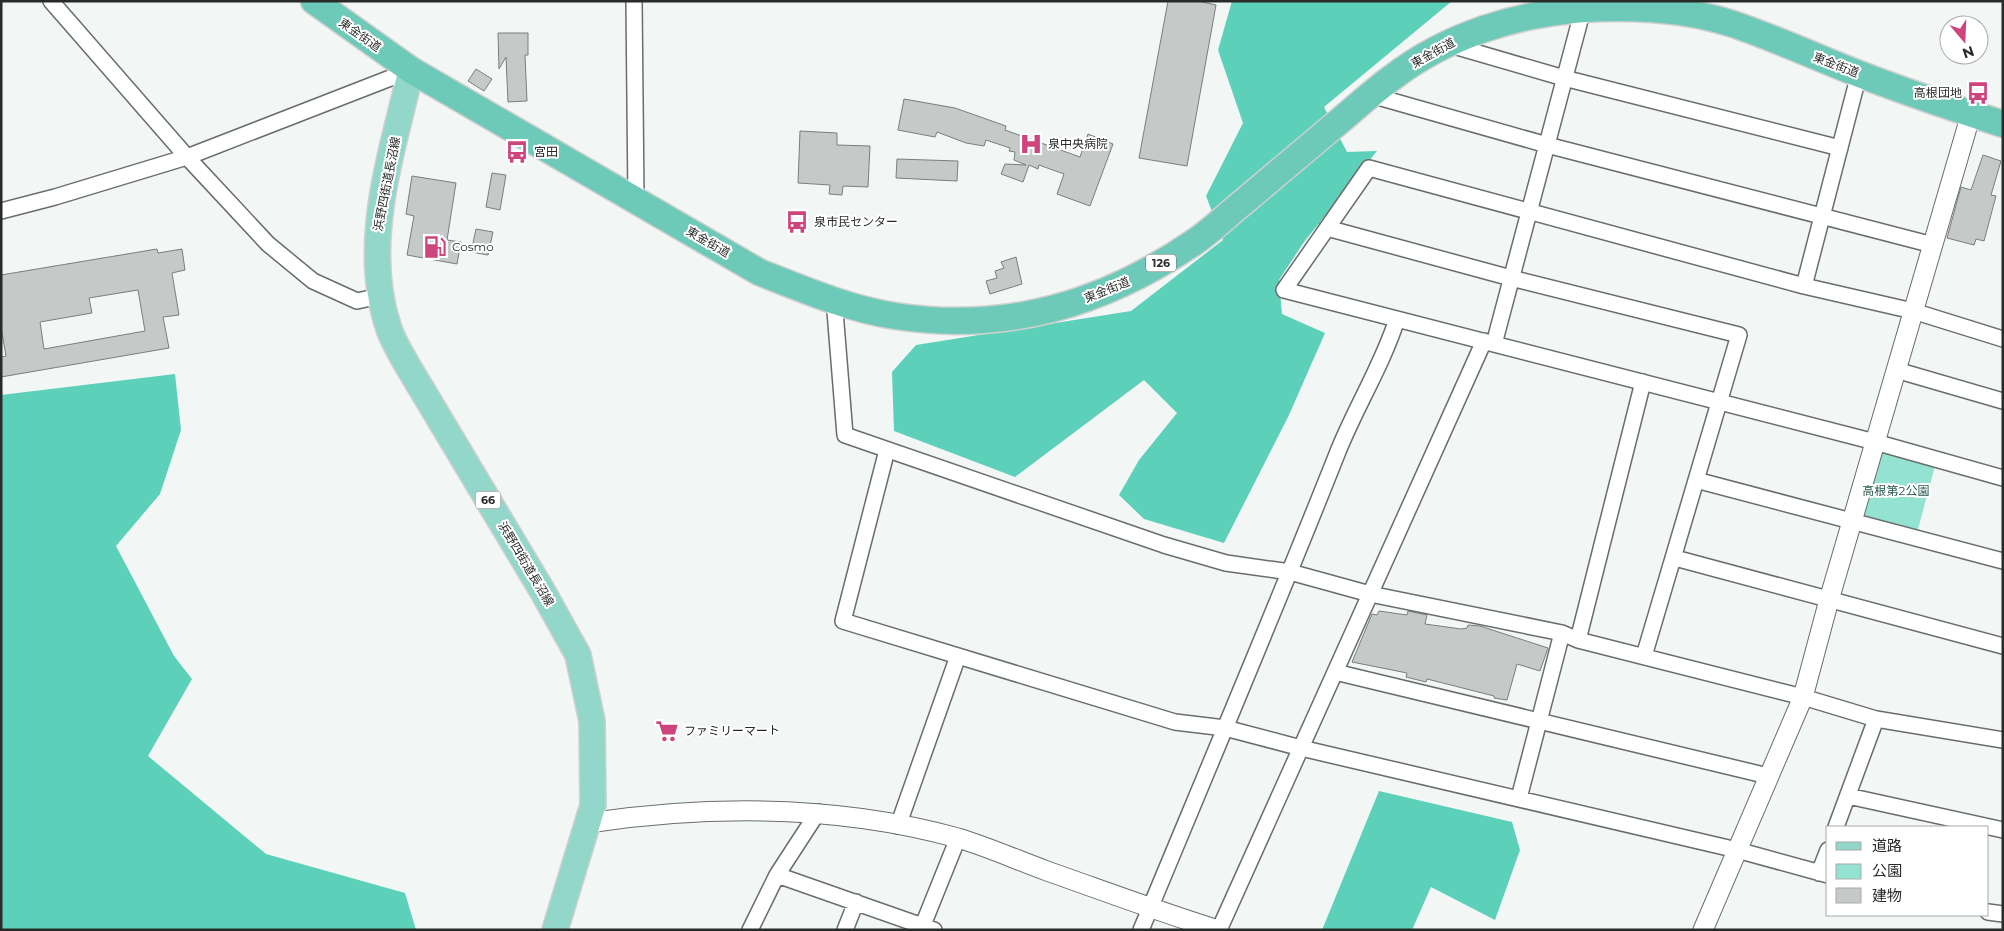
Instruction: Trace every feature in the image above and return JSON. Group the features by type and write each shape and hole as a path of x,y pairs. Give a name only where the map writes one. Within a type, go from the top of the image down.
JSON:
{"highway":[{"name":"東金街道","path":"314,1 411,70 759,272 834,300 893,316 974,322 1030,315 1085,300 1128,282 1196,241 1394,76 1446,44 1490,25 1583,9 1635,8 1691,14 1731,24 1859,74 2003,124"}],"main road":[{"name":"浜野四街道長沼線","path":"411,70 380,211 376,245 380,296 389,330 406,363 543,592 578,655 592,721 593,805 555,930"}],"street":[{"path":"51,1 187,157 268,244 313,281 357,301 380,296"},
{"path":"634,1 636,200"},
{"path":"588,822 633,816 747,811 818,812 958,838 1150,908 1219,930 1370,594 1489,343 1511,278 1583,9"},
{"path":"1446,44 1564,78 1840,148"},
{"path":"1,211 55,198 187,157 411,70"},
{"path":"1804,286 1859,74"},
{"path":"1371,95 1547,145 1933,245"},
{"path":"1703,930 1803,697 1829,600 1971,114"},
{"path":"2003,338 1913,311 1804,286 1530,210 1369,168 1284,290 1875,442 2003,478"},
{"path":"1327,228 1511,278 1739,335 1718,402 1675,558 1644,656"},
{"path":"834,300 845,435 1173,548 1226,563 1290,572 1370,594 1562,633 1578,640 1803,697 1876,719 2003,740"},
{"path":"1141,930 1290,572 1341,444 1388,348 1397,319"},
{"path":"1896,370 2003,401"},
{"path":"1578,640 1643,382"},
{"path":"887,450 843,621 1175,722 1225,728 1301,748 1738,850 1824,874"},
{"path":"1696,480 2003,561"},
{"path":"1675,558 2003,646"},
{"path":"1519,798 1562,633"},
{"path":"898,826 958,656"},
{"path":"1335,672 1768,776"},
{"path":"1836,826 1876,719"},
{"path":"1848,796 1985,826"},
{"path":"750,930 777,875 818,812"},
{"path":"1989,827 2003,830"},
{"path":"777,875 926,928 958,838"},
{"path":"845,930 856,902"},
{"path":"1989,912 2003,914"}],"green space":[{"path":"1232,1 1452,1 1324,107 1347,152 1377,151 1304,242 1279,280 1282,314 1325,333 1289,415 1224,543 1144,519 1119,495 1139,460 1177,413 1144,380 1015,477 894,431 892,372 916,345 1131,311 1223,240 1206,196 1243,123 1218,50"},
{"path":"175,374 181,430 160,494 116,546 174,656 192,679 148,756 266,854 405,893 416,930 1,930 1,395"},
{"name":"高根第2公園","path":"1876,450 1935,466 1917,533 1857,516"},
{"path":"1379,791 1512,822 1520,850 1495,920 1431,887 1412,930 1322,930"}],"building":[{"path":"1168,1 1198,1 1216,5 1187,166 1139,158"},
{"path":"498,33 528,33 528,55 525,55 527,101 508,102 506,57 499,69"},
{"path":"476,69 492,79 484,91 468,81"},
{"path":"904,99 955,108 1006,126 1005,130 1080,157 1088,134 1113,144 1090,206 1057,194 1064,174 1039,165 1038,169 1029,165 1023,182 1001,174 1005,164 1026,165 1014,160 1015,152 1009,151 1010,148 986,140 984,146 966,143 937,132 935,137 898,130"},
{"path":"800,131 837,133 837,145 870,146 868,187 843,186 842,195 829,194 830,185 798,183"},
{"path":"1983,155 2001,161 1991,195 1996,196 1984,241 1976,239 1974,245 1947,238 1961,187 1971,190"},
{"path":"897,159 958,161 957,181 896,178"},
{"path":"492,173 506,175 500,210 486,207"},
{"path":"412,176 456,183 447,240 461,242 457,264 407,255 414,216 406,214"},
{"path":"476,229 493,232 488,255 471,252"},
{"path":"157,249 158,253 182,249 185,270 172,273 179,315 163,317 169,348 1,377 1,357 6,356 1,327 1,275","holes":["138,290 145,331 44,349 40,322 92,313 89,298"]},
{"path":"1016,257 1022,284 990,294 986,281 997,278 995,271 1004,268 1001,262"},
{"path":"1379,611 1407,615 1408,611 1427,615 1425,624 1461,629 1467,628 1468,625 1480,626 1548,648 1540,671 1517,664 1507,700 1494,698 1494,696 1427,679 1426,682 1406,677 1407,673 1352,662 1372,614 1377,615"}],"place":[{"name":"高根団地","path":"1978,93"},
{"name":"泉中央病院","path":"1031,144"},
{"name":"宮田","path":"517,152"},
{"name":"泉市民センター","path":"797,222"},
{"name":"Cosmo","path":"435,247"},
{"name":"ファミリーマート","path":"667,731"}]}
